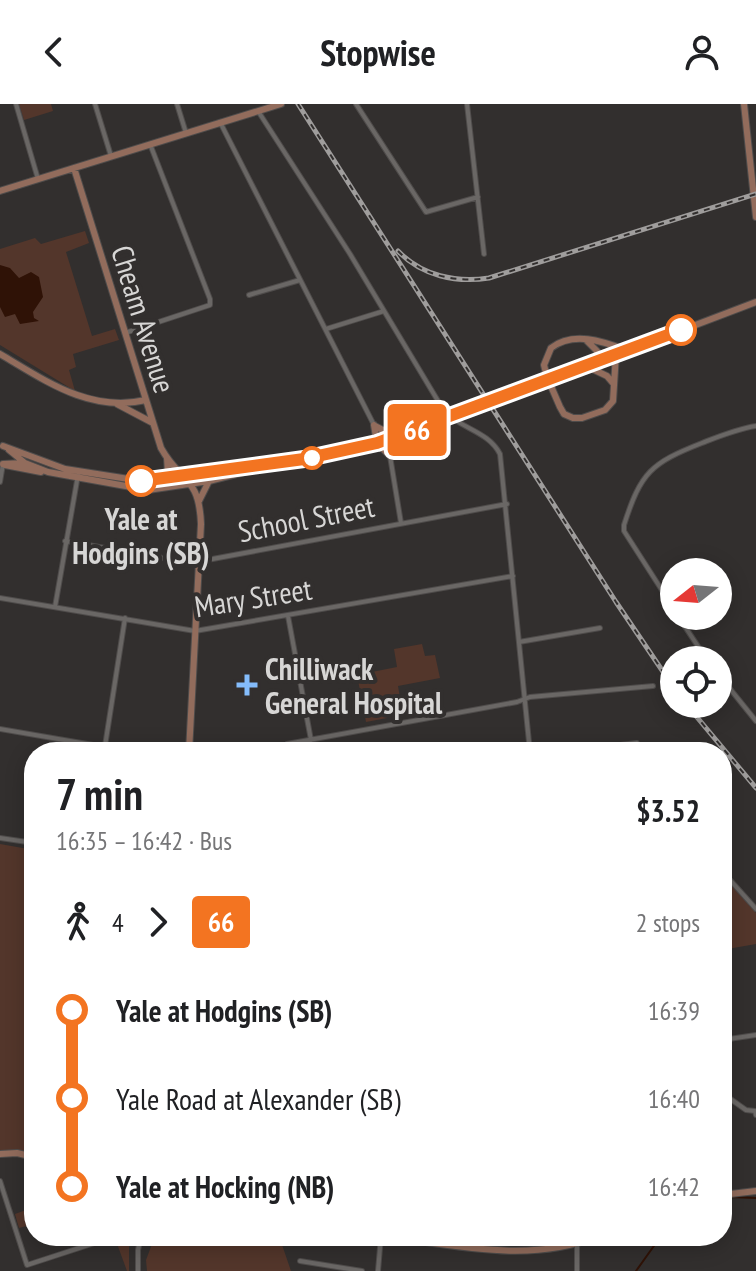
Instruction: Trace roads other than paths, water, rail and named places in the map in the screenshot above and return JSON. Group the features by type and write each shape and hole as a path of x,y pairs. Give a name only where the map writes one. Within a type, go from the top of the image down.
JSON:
{"main road":[{"path":"0,191 281,104"},
{"path":"744,104 756,217"},
{"name":"Cheam Avenue","path":"74,168 153,424 167,458 192,484"},
{"path":"2,464 31,472 135,481 165,480 242,466 321,457 396,437 756,302"},
{"path":"586,340 597,351 597,361"},
{"path":"616,354 613,401 605,410 582,418 564,414 544,365 546,356 558,342 600,340 626,350"},
{"path":"0,354 65,393 117,404 153,424"},
{"path":"586,366 602,372 613,383"},
{"path":"117,404 146,400"},
{"path":"374,425 396,437"},
{"path":"374,425 377,443 390,456 396,437"},
{"path":"2,445 78,474 148,490 209,481 273,464"},
{"path":"2,445 25,463 48,472"},
{"path":"165,480 167,458"},
{"path":"2,464 25,463 65,469"},
{"path":"199,501 209,481"},
{"path":"189,742 199,561 199,501 192,484"},
{"path":"0,1154 24,1155"},
{"path":"732,1194 756,1191"},
{"path":"458,1246 503,1252 540,1246"}],"street":[{"path":"16,104 38,179"},
{"path":"95,104 111,156"},
{"path":"177,104 186,133"},
{"path":"356,104 426,212 478,197"},
{"path":"467,104 484,254"},
{"path":"258,111 444,411 453,420 485,436 498,449 507,504 529,742"},
{"path":"220,122 374,425"},
{"path":"125,333 210,305 150,144"},
{"path":"249,295 300,280"},
{"path":"326,329 384,311"},
{"path":"660,587 624,531 638,487 663,458 741,428 756,426"},
{"path":"390,456 401,523"},
{"path":"0,482 2,464"},
{"path":"55,607 78,474"},
{"name":"School Street","path":"65,541 191,563 507,504"},
{"name":"Mary Street","path":"0,598 195,631 513,576"},
{"path":"288,615 311,740"},
{"path":"106,742 125,618"},
{"path":"519,642 600,628"},
{"path":"305,742 525,700 653,686"},
{"path":"732,691 756,721"},
{"path":"0,729 76,742"},
{"path":"0,838 24,842"},
{"path":"732,882 756,909"},
{"path":"732,1039 756,1035"},
{"path":"732,1100 746,1110 756,1112"},
{"path":"0,1181 27,1265 85,1246"},
{"path":"138,1271 139,1246"},
{"path":"378,1271 381,1246"},
{"path":"577,1246 577,1271"},
{"path":"300,1261 324,1268 362,1271"}],"waterway":[{"path":"732,1197 756,1198"},
{"path":"636,1271 654,1246"}],"railway":[{"path":"298,104 660,667"},
{"path":"398,251 407,260 440,276 489,278 756,194"},
{"path":"698,718 718,742"},
{"path":"732,759 756,788"}],"place":[{"name":"Yale at Hodgins (SB)","path":"141,481"},
{"name":"Chilliwack General Hospital","path":"247,685"}]}
